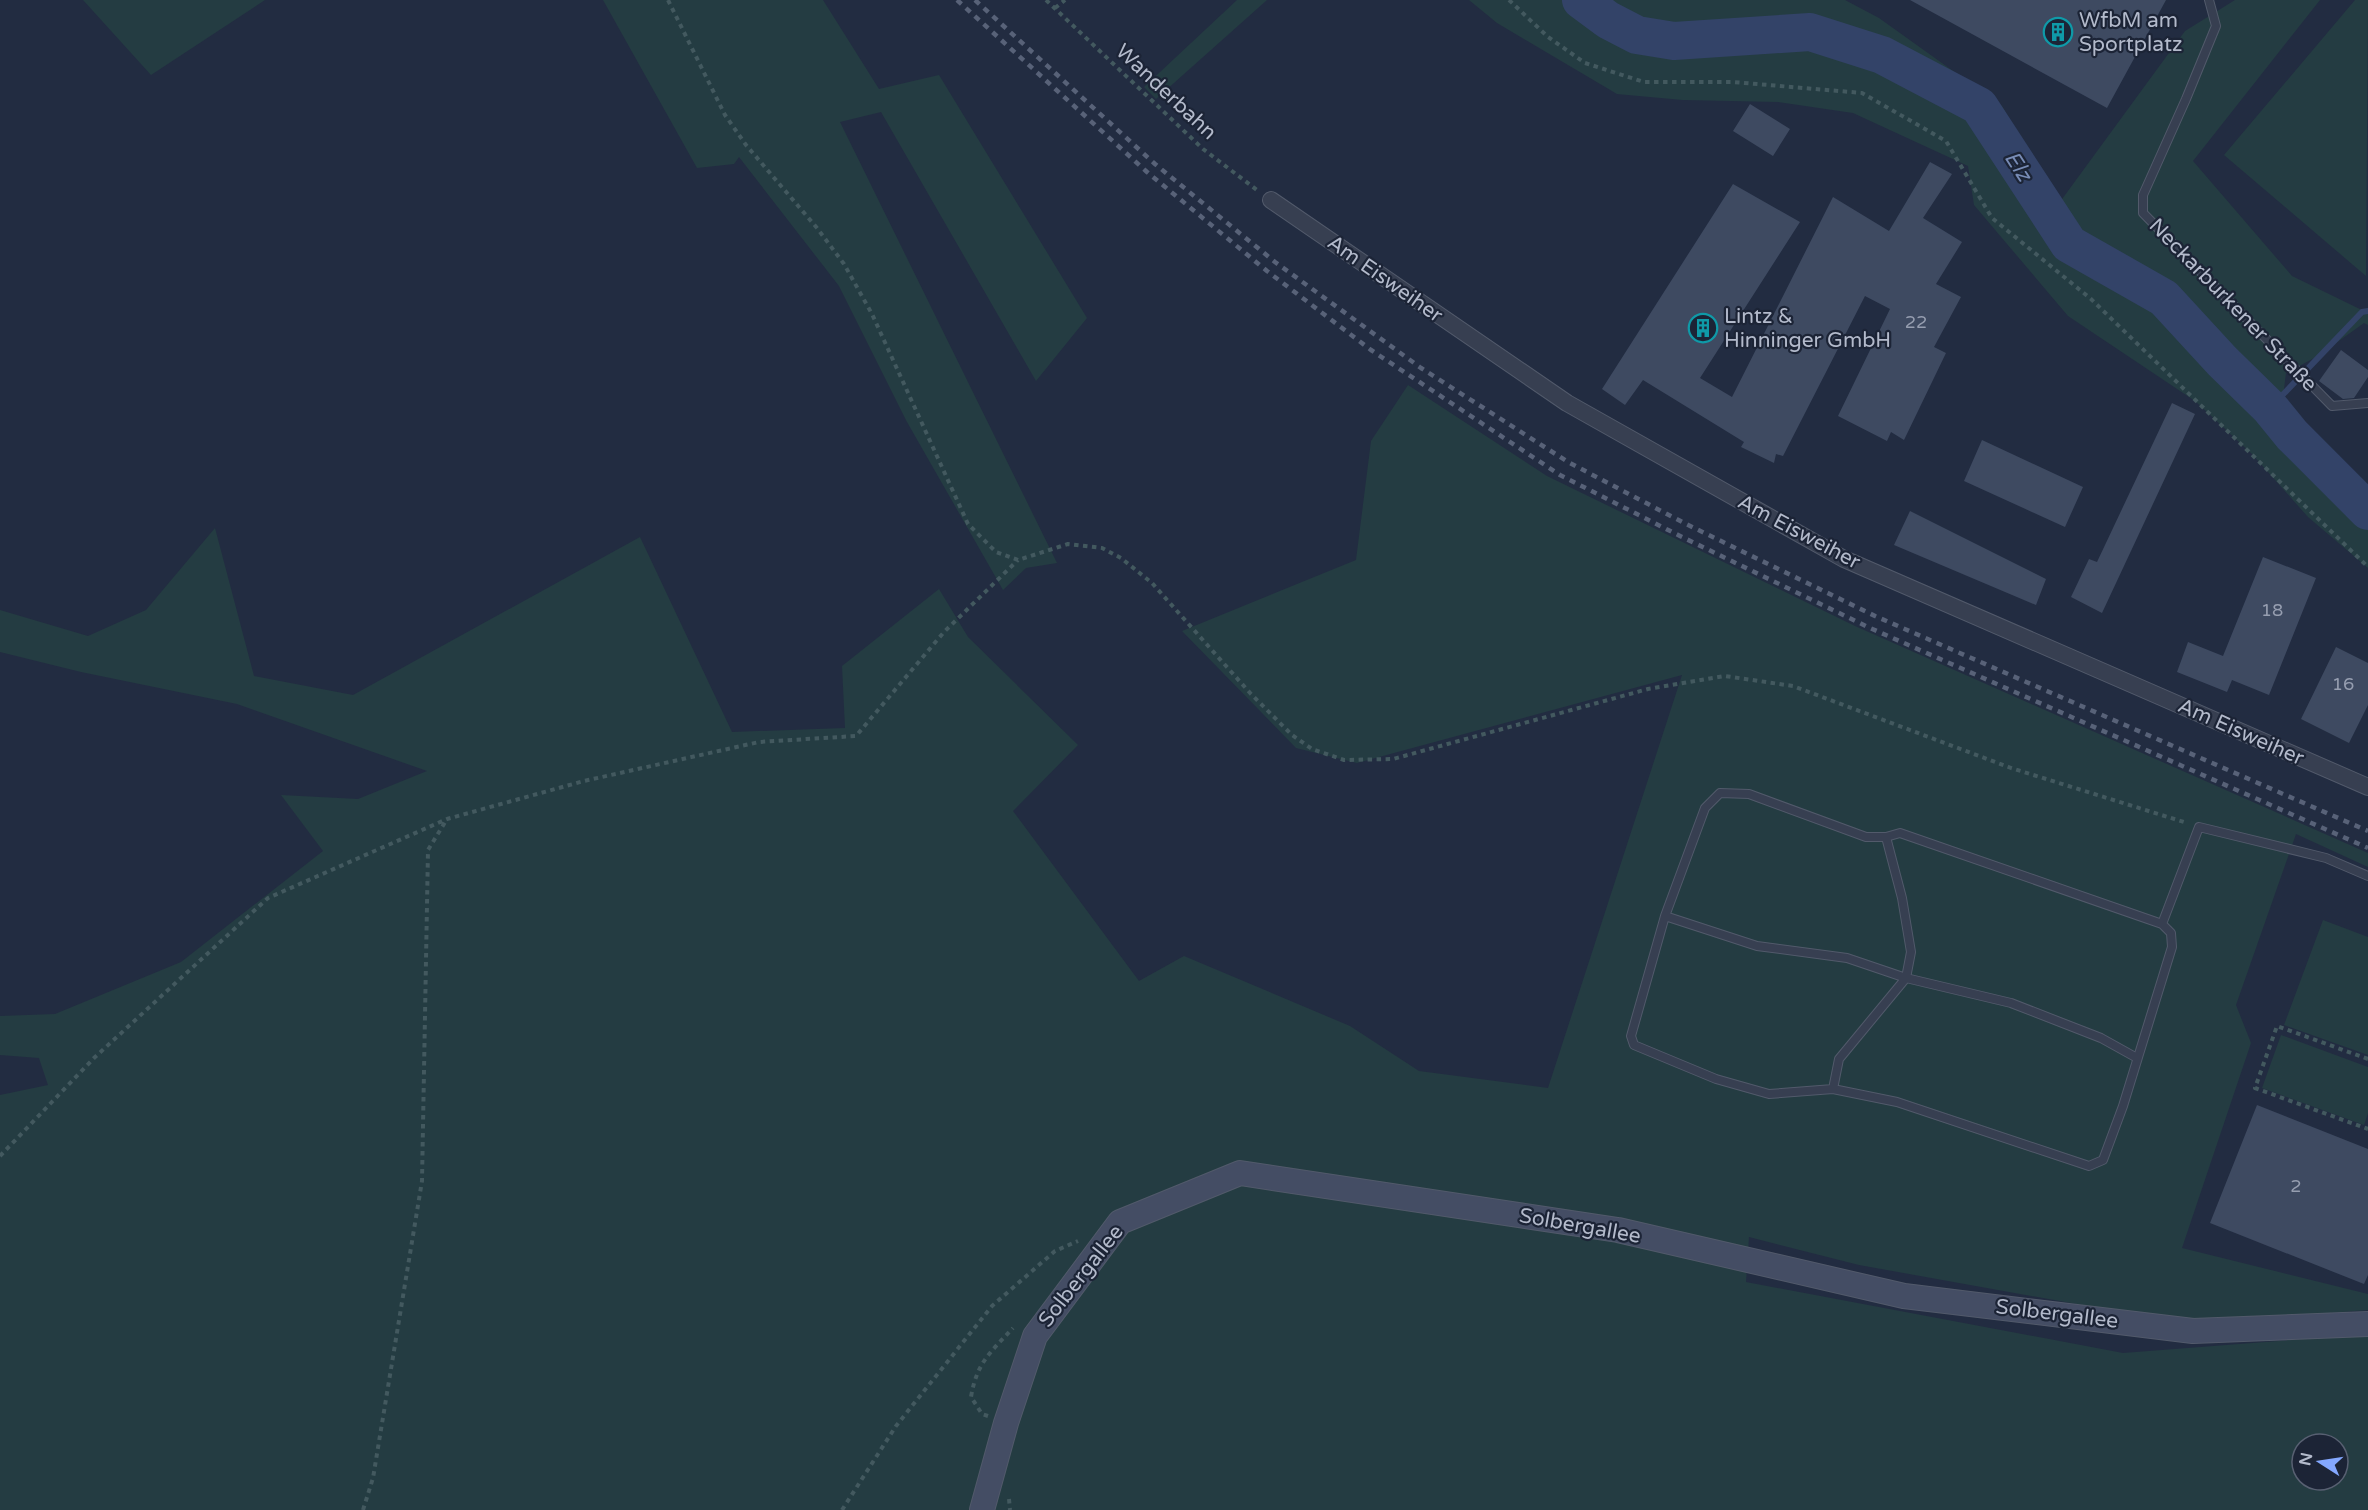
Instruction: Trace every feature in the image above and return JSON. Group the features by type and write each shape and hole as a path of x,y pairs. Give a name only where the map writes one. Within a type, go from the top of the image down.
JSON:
{"street":[{"name":"Am Eisweiher","path":"1271,200 1566,404 1844,559 2368,787"},
{"name":"Solbergallee","path":"982,1510 1006,1423 1035,1336 1120,1222 1240,1173 1618,1230 1904,1296 2193,1330 2368,1324"}],"lane":[{"name":"Neckarburkener Straße","path":"2209,0 2216,26 2143,195 2143,213 2332,406 2368,403"},
{"path":"1720,793 1749,794 1866,837 1886,837 1900,832 2162,924 2171,933 2172,947 2138,1058 2103,1160 2089,1166 1897,1102 1833,1089 1769,1094 1716,1079 1634,1045 1631,1036 1665,916 1705,807 1720,793"},
{"path":"2162,924 2199,827 2326,858 2368,876"},
{"path":"1833,1089 1839,1059 1905,978 1911,952 1902,898 1886,837"},
{"path":"1665,916 1757,946 1847,958 1905,978 2011,1003 2101,1038 2138,1058"}],"path":[{"path":"668,0 725,115 746,145 817,228 844,264 872,314 968,524 996,552 1017,560"},
{"name":"Wanderbahn","path":"1046,0 1203,149 1271,200"},
{"path":"1055,8 1065,0"},
{"path":"1509,0 1548,38 1585,63 1644,82 1733,82 1862,93 1946,141 1992,218 2091,299 2368,567"},
{"path":"0,1156 94,1058 268,898 447,819 584,781 759,742 856,736 944,632 1017,560 1068,544 1102,548 1121,558 1152,583 1251,694 1292,735 1312,749 1344,760 1393,759 1648,689 1725,676 1793,686 2011,768 2199,827"},
{"path":"363,1510 373,1478 422,1181 428,850 447,819"},
{"path":"2368,1059 2277,1026 2255,1088 2368,1129"},
{"path":"842,1510 896,1426 992,1306 1055,1251 1088,1237"}],"green space":[{"path":"83,0 265,0 151,75"},
{"path":"603,0 823,0 879,89 939,75 1087,318 1036,381 881,112 840,122 1057,563 1026,568 1003,590 907,422 839,286 739,157 734,164 697,168"},
{"path":"1237,0 1267,0 1156,99 1144,87"},
{"path":"1469,0 1845,0 1879,18 2002,106 2057,206 2185,31 2235,0 2320,0 2193,161 2292,276 2368,313 2368,325 2364,323 2318,356 2286,373 2282,405 2368,499 2368,568 2308,517 2252,454 2195,401 2068,316 1974,205 1968,166 1853,113 1778,102 1683,100 1617,94 1497,23"},
{"path":"2355,0 2368,0 2366,276 2224,155"},
{"path":"1408,385 1547,476 1855,626 2368,853 2368,867 2296,834 2236,1005 2251,1043 2182,1248 2368,1294 2368,1310 2188,1324 1859,1265 1749,1237 1746,1282 2123,1353 2368,1334 2368,1510 0,1510 0,1095 48,1085 39,1058 0,1055 0,1016 55,1014 181,962 323,851 281,795 358,799 427,771 237,704 81,672 0,652 0,610 88,636 146,610 215,528 254,676 353,695 640,537 732,732 845,728 842,666 939,589 968,637 1078,745 1013,811 1139,981 1184,956 1350,1026 1419,1071 1548,1088 1682,675 1357,763 1296,748 1182,631 1356,560 1371,441"},
{"path":"2323,920 2368,937 2368,1055 2284,1025"},
{"path":"2281,1035 2368,1067 2368,1113 2364,1125 2262,1088"}],"building":[{"name":"WfbM am Sportplatz","path":"1910,0 2166,0 2107,108"},
{"path":"1750,104 1790,129 1773,156 1733,131"},
{"path":"1930,162 1952,174 1923,218 1962,242 1936,284 1961,297 1934,347 1946,353 1904,440 1891,432 1887,441 1838,416 1890,309 1865,296 1783,456 1776,454 1774,463 1741,447 1744,442 1643,380 1625,405 1602,389 1733,184 1800,222 1700,378 1732,397 1833,197 1889,231"},
{"path":"2341,350 2368,370 2368,377 2354,398 2343,399 2319,381"},
{"path":"2172,403 2195,414 2102,613 2071,597 2089,559 2097,562"},
{"path":"1982,440 2083,487 2065,527 1964,481"},
{"path":"1910,511 2046,579 2036,605 1894,545"},
{"path":"2263,557 2316,578 2269,695 2232,680 2227,692 2177,672 2188,642 2223,656"},
{"path":"2336,647 2368,663 2368,705 2349,743 2301,719"},
{"path":"2257,1105 2368,1149 2368,1275 2364,1284 2210,1223"}],"waterway":[{"name":"Elz","path":"1581,0 1608,20 1637,35 1674,41 1810,32 1882,55 1979,106 2069,244 2164,298 2222,361 2270,408 2292,435 2368,511"},
{"path":"2270,408 2362,312 2368,311"}],"railway":[{"path":"957,0 1147,172 1267,271 1371,350 1560,475 1870,628 2368,848"},
{"path":"975,0 1155,164 1275,262 1421,368 1568,462 1686,524 1875,616 2368,831"}],"place":[{"name":"WfbM am Sportplatz","path":"2058,32"},
{"name":"Lintz & Hinninger GmbH","path":"1703,328"}]}
